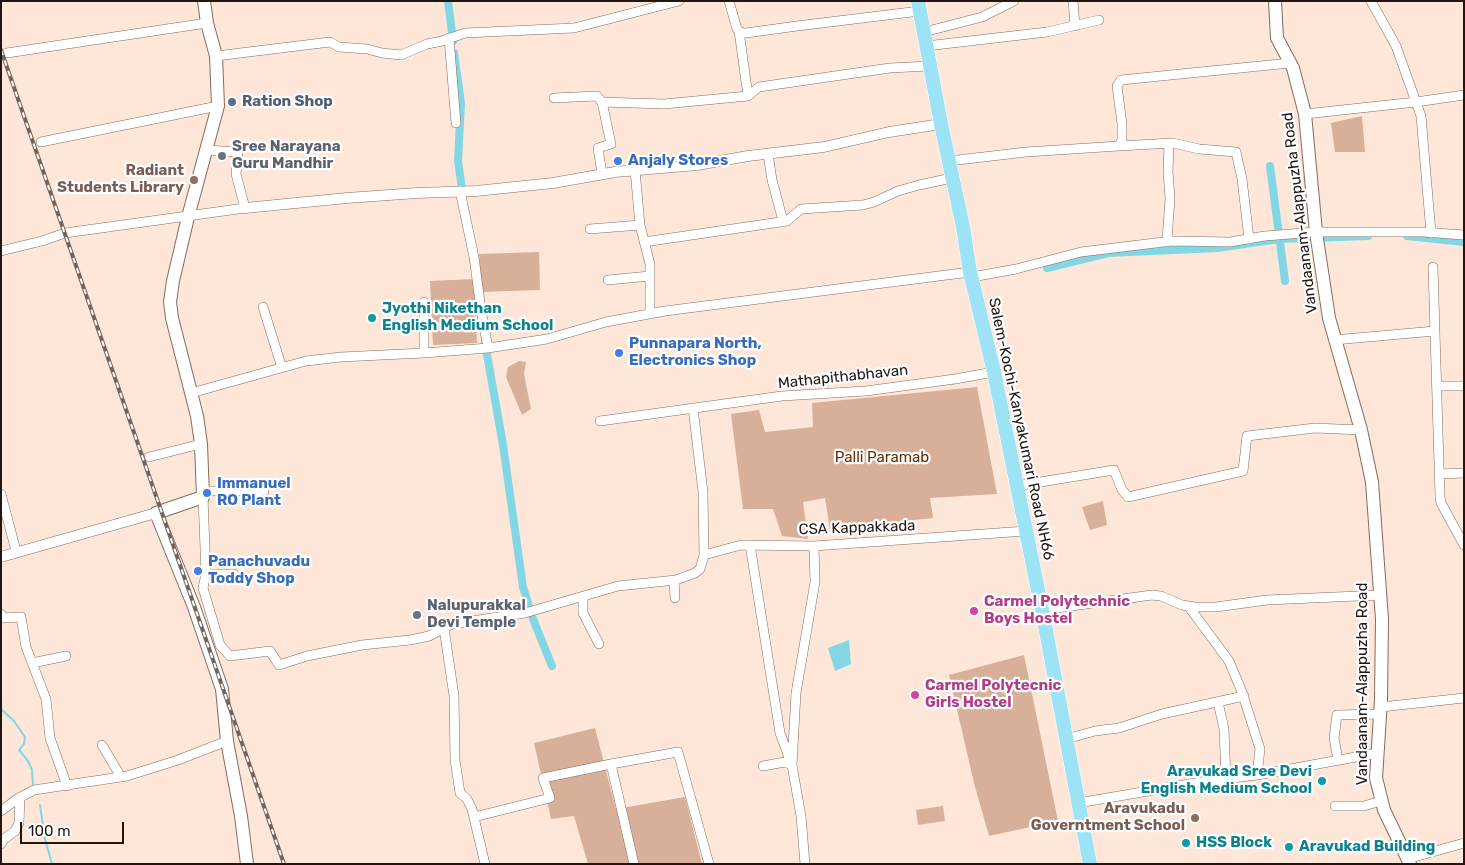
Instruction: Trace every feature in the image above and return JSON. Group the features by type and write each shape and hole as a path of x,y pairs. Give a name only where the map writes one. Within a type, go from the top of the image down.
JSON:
{"highway":[{"name":"Salem-Kochi-Kanyakumari Road NH66","path":"919,6 971,275 994,372 1042,610 1090,864"}],"main road":[{"path":"204,1 207,23 216,56 218,106 188,217 170,302 172,318 197,416 201,444 203,494 156,513 194,607 222,689 227,740 241,816 247,864"},
{"name":"Vandaanam-Alappuzha Road","path":"1275,1 1277,38 1290,63 1300,90 1305,114 1316,236 1328,318 1361,430 1372,482 1382,619 1381,711 1376,778 1384,810 1409,861"}],"street":[{"path":"216,56 330,42 338,47 367,49 401,55 427,44 465,33 574,28 679,1"},
{"path":"729,1 734,23 739,31 748,96"},
{"path":"924,32 982,17 1014,1"},
{"path":"1073,1 1075,26"},
{"path":"1371,1 1396,46 1421,116 1431,233"},
{"path":"739,31 746,33 758,32 919,6"},
{"path":"926,46 1046,32 1099,20"},
{"path":"7,53 207,23"},
{"path":"453,37 456,122"},
{"path":"1119,146 1122,140 1122,124 1117,86 1121,80 1290,63"},
{"path":"602,102 664,104 748,96 759,88 768,86 890,68 930,66"},
{"path":"1305,114 1464,95"},
{"path":"554,98 597,96 602,102 611,144 598,148 602,174"},
{"path":"41,142 218,106"},
{"path":"1,250 65,234 244,208 347,198 554,183 602,174 697,164 824,147 889,132 941,124"},
{"path":"1167,241 1170,198 1168,172 1169,143"},
{"path":"948,161 1055,150 1169,143 1199,149 1236,152 1242,179 1249,239"},
{"path":"207,150 238,152 236,174 244,208"},
{"path":"768,154 772,180 783,222"},
{"path":"636,170 640,225 650,264 650,314"},
{"path":"644,242 783,222 787,221 801,209 863,205 898,191 952,178"},
{"path":"462,191 474,257 485,348"},
{"path":"590,229 640,225"},
{"path":"191,394 306,361 342,357 424,354 485,348 547,339 606,322 650,314 1016,269 1081,252 1167,241 1230,242 1278,235 1316,236 1414,232 1464,235"},
{"path":"1433,267 1441,503 1464,545"},
{"path":"608,280 650,276"},
{"path":"424,302 424,354"},
{"path":"263,307 282,368"},
{"path":"1334,340 1435,331"},
{"name":"Mathapithabhavan","path":"600,421 782,396 866,391 994,372"},
{"path":"1437,386 1464,386"},
{"path":"264,491 203,494 206,574 203,588 220,645 230,656 270,651 279,665 307,656 362,645 410,640 428,636 452,624 524,613 618,586 674,580 695,573 700,569 704,555 703,492 694,408"},
{"path":"1016,486 1114,470 1122,490 1128,497 1243,471 1247,436 1316,428 1361,430"},
{"path":"149,457 201,444"},
{"path":"1440,474 1464,473"},
{"path":"1,494 16,551"},
{"path":"1,557 16,551 156,513"},
{"name":"CSA Kappakkada","path":"704,555 741,545 814,546 1026,531"},
{"path":"750,545 780,733 792,765 801,816 805,864"},
{"path":"792,765 796,692 815,582 814,546"},
{"path":"206,574 234,574"},
{"path":"674,580 675,598"},
{"path":"1042,610 1152,595 1168,598 1189,607 1216,607 1267,600 1381,595"},
{"path":"582,597 583,613 599,644"},
{"path":"1189,607 1229,661 1244,696 1260,749 1257,775"},
{"path":"1,614 3,618 21,617 26,647 46,699 50,738 67,786"},
{"path":"444,628 454,696 455,760 460,792 467,799 474,817 485,864"},
{"path":"32,663 66,656"},
{"path":"1066,739 1095,731 1118,728 1162,714 1244,696"},
{"path":"1338,760 1334,738 1336,715 1381,711 1464,698"},
{"path":"1218,702 1224,729 1226,779"},
{"path":"1,811 20,797 34,790 121,777 178,760 227,740"},
{"path":"102,745 121,777"},
{"path":"474,817 550,798 543,778 678,752 709,864"},
{"path":"1078,803 1378,754"},
{"path":"763,766 785,762 792,765"},
{"path":"611,764 634,864"},
{"path":"1,844 4,839 15,831 19,823 20,797"},
{"path":"1335,806 1364,806 1381,801"},
{"path":"1409,861 1464,843"}],"green space":[{"path":"1362,116 1365,152 1335,152 1331,123"},
{"path":"539,252 540,290 481,292 479,254"},
{"path":"474,279 477,343 433,345 430,281"},
{"path":"519,361 526,362 524,374 531,409 522,415 506,377 508,367"},
{"name":"Palli Paramab","path":"977,387 997,494 930,498 933,518 830,529 825,498 803,502 808,539 782,536 773,509 743,509 731,414 759,410 765,432 813,427 812,403"},
{"path":"1103,501 1107,525 1090,530 1082,507"},
{"path":"1024,655 1058,821 989,836 974,783 949,675"},
{"path":"595,728 616,809 685,797 702,864 588,864 574,816 551,819 534,743"},
{"path":"943,806 945,821 918,825 916,810"}],"water":[{"path":"849,640 851,664 835,671 828,648"}],"waterway":[{"path":"448,1 453,41"},
{"path":"454,53 461,103 458,161 463,196"},
{"path":"1270,166 1285,281"},
{"path":"1047,268 1108,253 1217,248 1279,239 1368,236"},
{"path":"1407,236 1464,242"},
{"path":"485,343 503,445 523,587 533,619 552,666"},
{"path":"1,709 14,721 25,737 24,744 19,750 28,761 32,770 33,786"},
{"path":"40,805 45,839 52,864"}],"railway":[{"path":"1,50 284,864"}],"place":[{"name":"Ration Shop","path":"232,102"},
{"name":"Sree Narayana Guru Mandhir","path":"222,156"},
{"name":"Anjaly Stores","path":"618,161"},
{"name":"Radiant Students Library","path":"194,180"},
{"name":"Jyothi Nikethan English Medium School","path":"372,318"},
{"name":"Punnapara North, Electronics Shop","path":"619,353"},
{"name":"Immanuel RO Plant","path":"207,493"},
{"name":"Panachuvadu Toddy Shop","path":"198,571"},
{"name":"Carmel Polytechnic Boys Hostel","path":"974,611"},
{"name":"Nalupurakkal Devi Temple","path":"417,615"},
{"name":"Carmel Polytecnic Girls Hostel","path":"915,695"},
{"name":"Aravukad Sree Devi English Medium School","path":"1322,781"},
{"name":"Aravukadu Governtment School","path":"1195,818"},
{"name":"HSS Block","path":"1186,843"},
{"name":"Aravukad Building","path":"1289,847"}]}
